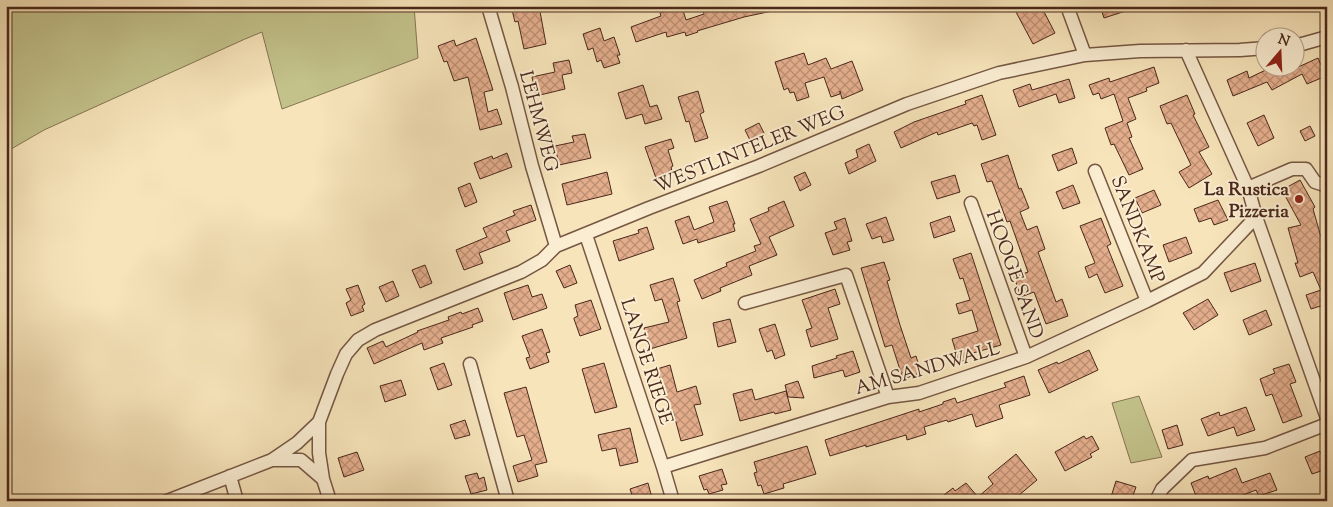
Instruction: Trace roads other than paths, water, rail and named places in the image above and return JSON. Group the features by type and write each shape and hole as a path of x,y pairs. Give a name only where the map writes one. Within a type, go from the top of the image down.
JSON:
{"street":[{"name":"LEHMWEG","path":"488,6 556,246"},
{"path":"1067,6 1085,55"},
{"path":"1306,43 1327,37"},
{"name":"WESTLINTELER WEG","path":"323,479 319,453 319,422 346,354 358,340 375,330 521,272 542,260 556,246 759,166 916,101 999,73 1085,55 1140,51 1256,49"},
{"path":"1186,50 1248,188 1256,216 1327,418"},
{"path":"1248,188 1292,168 1306,170 1315,182 1327,186"},
{"name":"SANDKAMP","path":"1095,171 1147,300"},
{"name":"HOOGE SAND","path":"971,203 1026,357"},
{"name":"AM SANDWALL","path":"663,467 888,397 920,392 1026,357 1203,273 1256,216"},
{"name":"LANGE RIEGE","path":"586,234 663,467 672,501"},
{"path":"745,303 846,275 888,397"},
{"path":"470,364 508,501"},
{"name":"WESTLINTELER WEG","path":"167,501 272,460 297,444 319,422"},
{"path":"1156,501 1162,489 1192,460 1265,448 1327,424"},
{"name":"WESTLINTELER WEG","path":"272,460 301,460 323,479"},
{"path":"230,476 237,501"},
{"path":"323,479 330,501"}],"place":[{"name":"La Rustica Pizzeria","path":"1299,199"}]}
